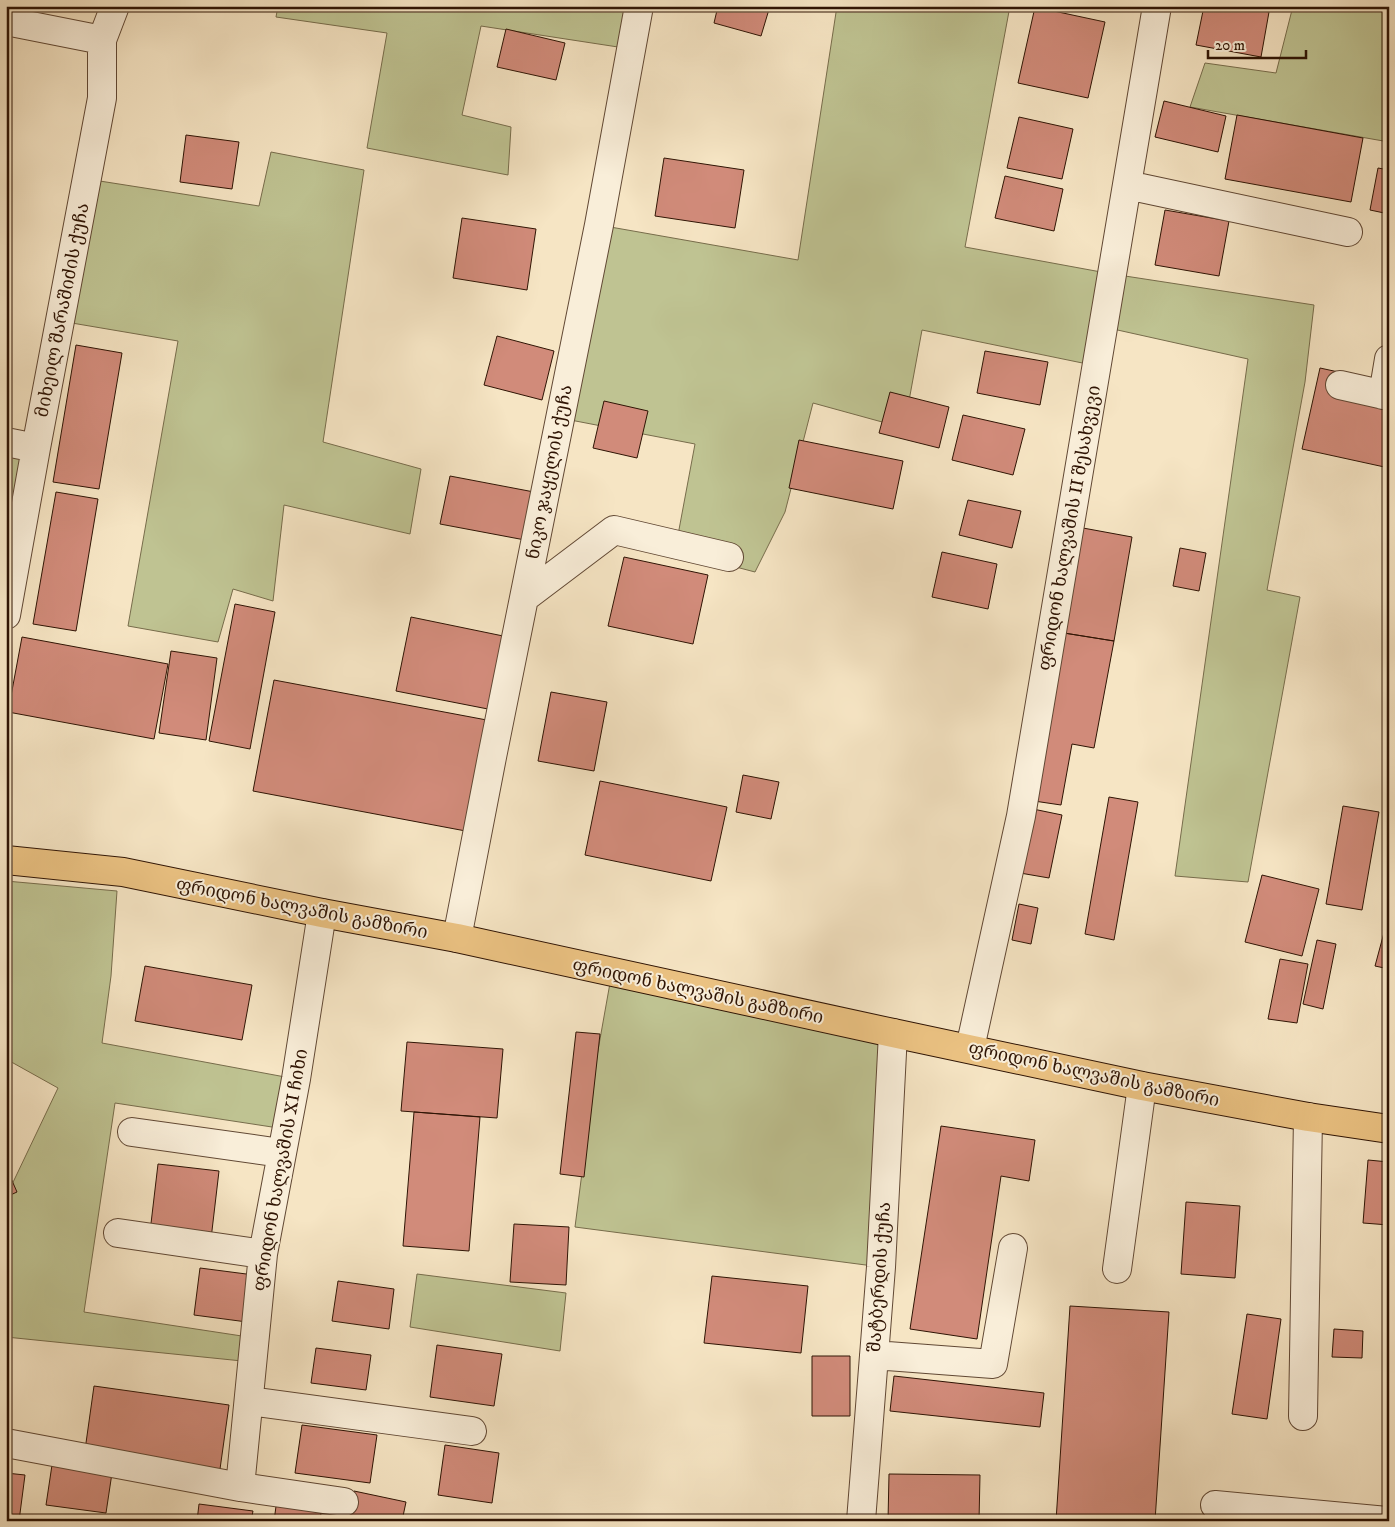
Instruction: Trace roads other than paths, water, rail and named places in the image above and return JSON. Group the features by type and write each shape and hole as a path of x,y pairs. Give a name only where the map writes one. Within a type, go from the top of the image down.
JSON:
{"highway":[{"name":"ფრიდონ ხალვაშის გამზირი","path":"6,860 123,872 322,913 457,938 1142,1086 1308,1117 1389,1129"}],"street":[{"name":"მიხეილ შარაშიძის ქუჩა","path":"6,614 102,98 102,40 115,6"},
{"name":"ნიკო ჯაყელის ქუჩა","path":"457,938 599,224 639,6"},
{"name":"ფრიდონ ხალვაშის II შესახვევი","path":"970,1048 1021,816 1157,6"},
{"path":"6,21 102,40"},
{"path":"1127,185 1348,232"},
{"path":"1340,386 1386,395 1389,359"},
{"path":"6,442 36,448"},
{"path":"524,598 614,530 729,556"},
{"name":"ფრიდონ ხალვაშის XI ჩიხი","path":"240,1488 262,1254 296,1080 322,913"},
{"name":"შატბერდის ქუჩა","path":"861,1521 881,1267 893,1033"},
{"path":"1117,1269 1142,1086"},
{"path":"1303,1416 1308,1117"},
{"path":"132,1132 281,1153"},
{"path":"118,1233 262,1254"},
{"path":"874,1355 993,1364 1012,1248"},
{"path":"249,1401 472,1431"},
{"path":"6,1443 240,1488 344,1502"},
{"path":"1215,1505 1387,1521"}]}
